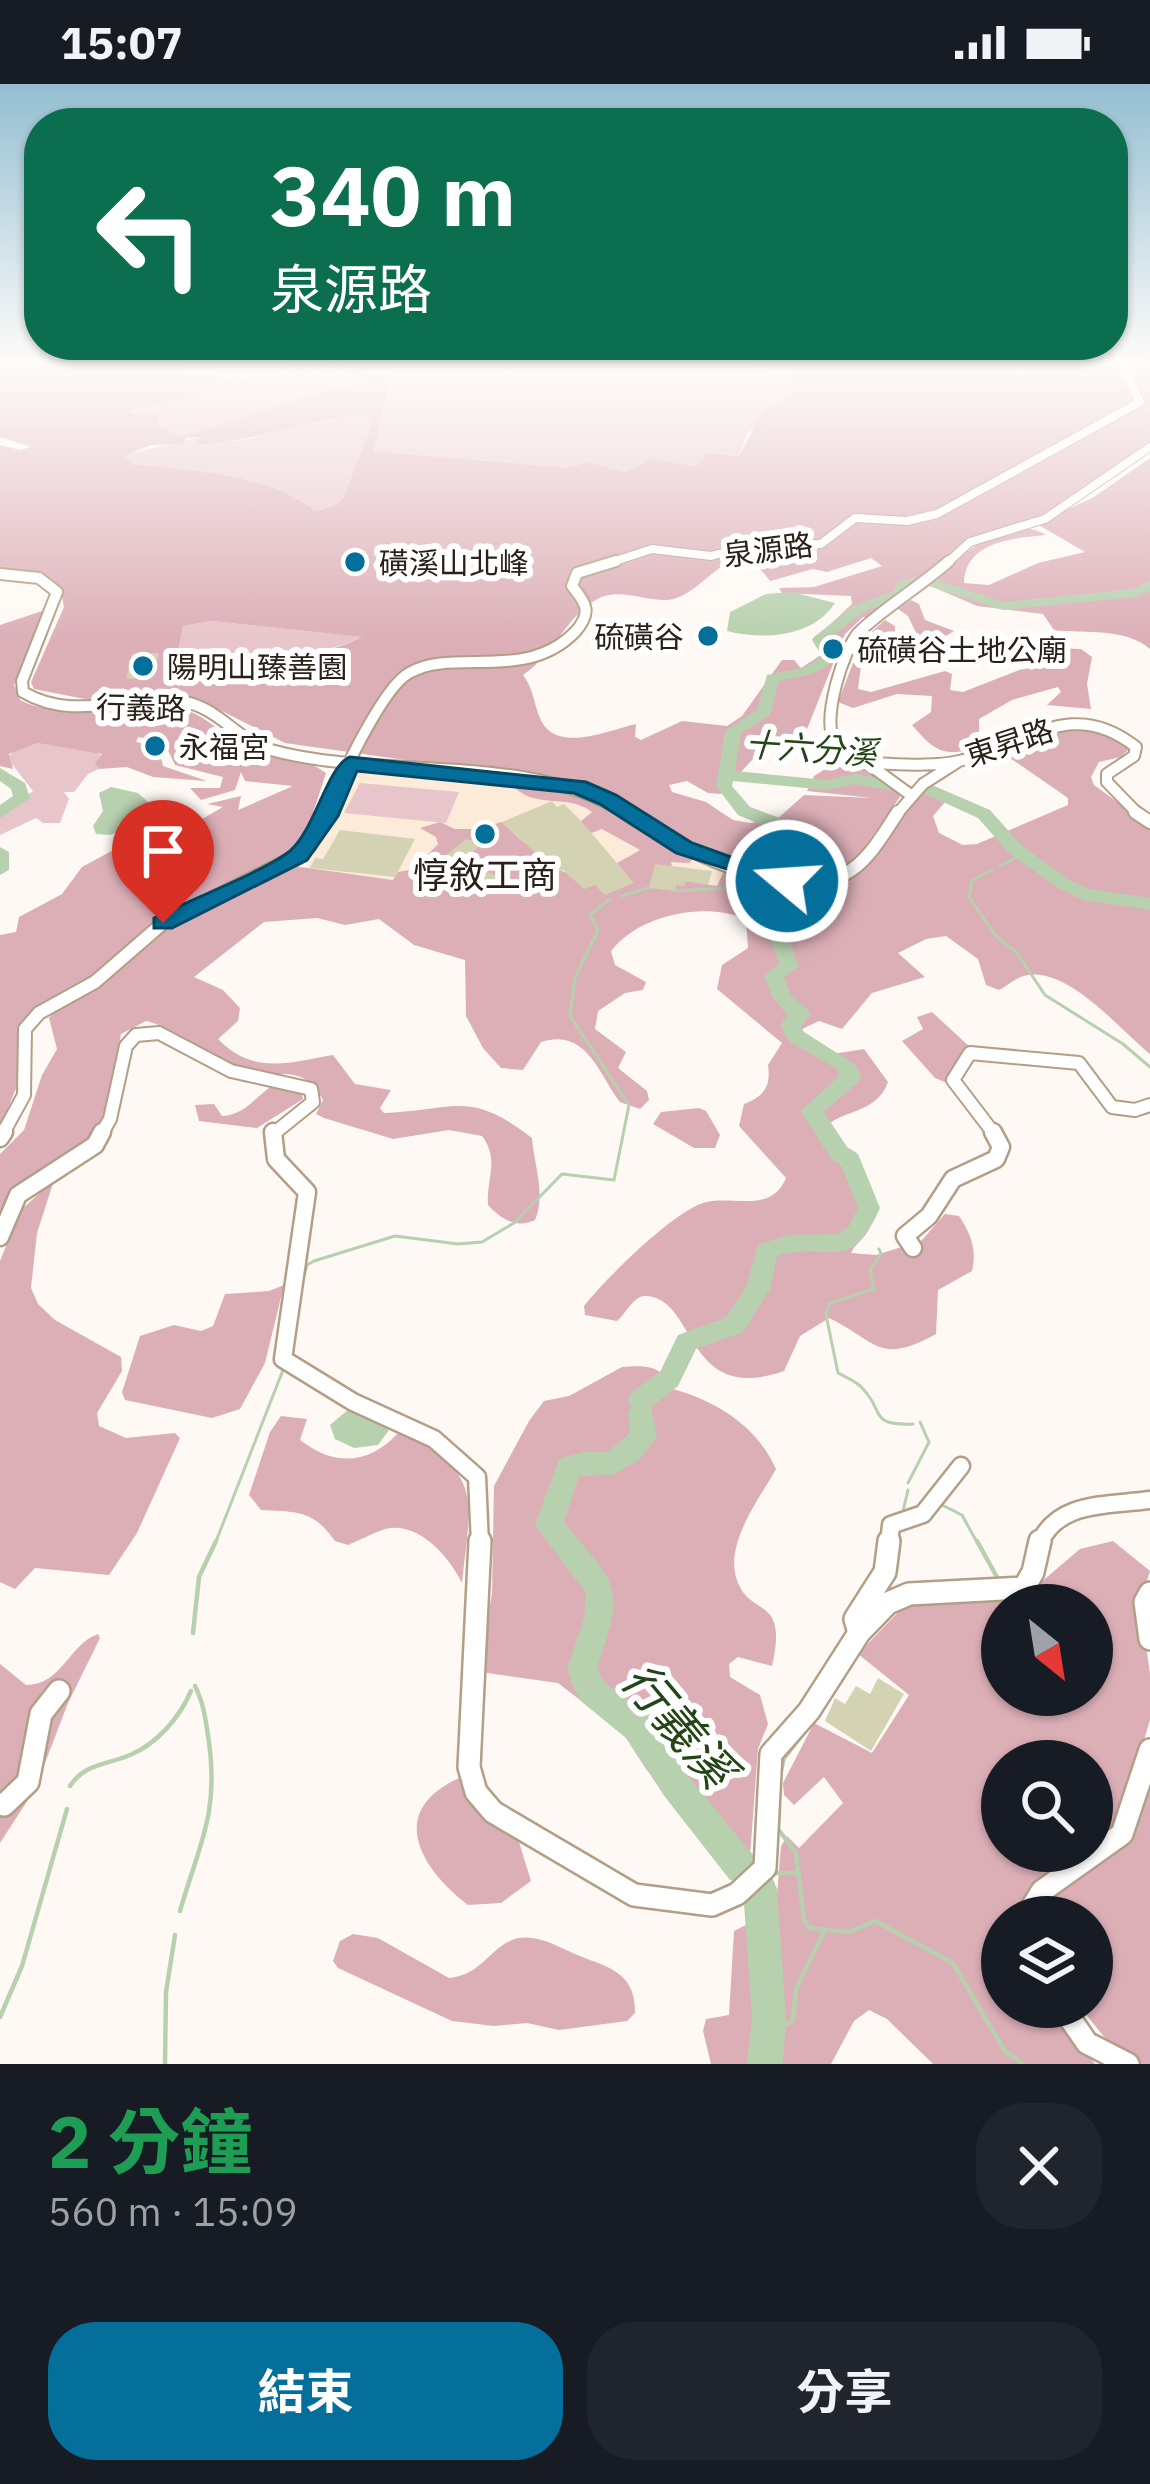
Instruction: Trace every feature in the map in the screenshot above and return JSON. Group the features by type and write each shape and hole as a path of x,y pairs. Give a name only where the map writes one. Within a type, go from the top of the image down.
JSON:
{"street":[{"name":"泉源路","path":"0,1138 19,1112 28,1088 25,1029 39,1013 95,982 163,923 299,855 326,816 399,680 410,671 429,665 531,658 572,634 584,624 590,609 572,586 577,573 652,550 717,556 751,544 821,544 855,518 907,521 938,514 1040,457"},
{"path":"959,761 908,793 833,740 826,720 856,634 908,597 970,542 1045,519 1135,457"},
{"name":"行義路","path":"0,574 39,578 57,592 22,681 28,698 93,707 185,702 208,711 255,746 350,764 578,787 608,799 684,848 780,879 816,883 856,868 908,793"},
{"name":"東昇路","path":"868,762 959,761 1049,726 1071,722 1103,727 1132,742 1137,752 1112,769 1107,782 1129,808 1150,822"},
{"path":"0,1237 18,1196 95,1145 110,1119 127,1046 136,1035 165,1033 221,1068 297,1082 311,1089 313,1102 272,1133 270,1146 272,1156 307,1192 284,1359 352,1402 434,1439 478,1477 482,1507 469,1767 476,1792 493,1812 525,1834 634,1894 712,1906 760,1875 769,1833 771,1754 809,1711 859,1633 888,1603 909,1594 1024,1588 1033,1580 1043,1528 1064,1512 1150,1500"},
{"path":"913,1248 905,1236 934,1216 942,1191 974,1167 996,1159 1000,1147 986,1116 958,1092 953,1080 970,1054 1079,1063 1112,1107 1135,1110 1150,1106"},
{"path":"859,1633 855,1619 885,1572 891,1525 904,1526 922,1516 961,1466"},
{"path":"1150,1593 1145,1602 1150,1639"},
{"path":"4,1805 28,1782 41,1714 59,1691"},
{"path":"1040,1896 1122,1834 1150,1750"},
{"path":"1077,2028 1087,2043 1128,2064"}],"shaded area":[{"path":"0,457 125,457 132,464 250,481 315,511 338,504 359,457 447,457 567,468 588,462 625,472 652,459 696,466 703,457 1132,457 1041,519 974,538 872,619 863,617 845,634 805,734 782,741 751,761 721,794 708,793 687,781 669,785 672,792 750,823 777,819 804,795 872,798 807,791 814,776 843,758 894,784 900,797 850,868 811,882 760,871 663,832 576,784 285,743 198,699 100,702 34,689 31,682 64,607 60,587 39,576 0,572","holes":["871,558 882,566 814,587 779,588 782,593 851,596 852,604 817,637 821,655 801,668 794,660 782,660 742,716 727,726 682,721 641,740 635,737 636,724 570,738 547,729 540,718 523,675 594,601 621,594 667,600 681,596 730,562 743,560 756,566 770,581 813,569 827,572","212,621 362,637 329,649 224,664 224,672 175,662 183,626"]},
{"path":"125,457 359,457 338,504 317,510 336,519 189,471 131,464"},
{"path":"447,457 703,457 696,466 652,459 625,472 588,462 567,468"},
{"path":"1150,458 1150,649 1117,634 1054,630 1043,614 977,606 933,587 967,551 1016,529 1046,535 1006,540 982,550 966,569 964,583 989,585 1038,563 1085,552 1037,524 1094,497"},
{"path":"792,592 835,603 813,623 786,634 727,631 730,612 766,594"},
{"path":"911,600 919,604 925,620 954,631 944,637 929,635 942,648 918,667 883,654 855,659 861,641 885,620 895,626 895,636 902,642 919,639 908,616 898,609"},
{"path":"48,609 14,685 20,700 57,710 177,707 201,717 247,751 300,761 326,773 313,813 319,818 304,845 293,854 147,929 100,973 25,1018 19,1028 20,1079 0,1127 0,935 16,932 19,917 62,894 82,867 117,848 163,832 181,831 223,807 207,804 241,796 238,810 293,786 245,781 241,772 235,790 201,800 190,788 220,788 223,777 175,765 164,742 138,737 136,742 146,744 150,751 159,749 163,766 207,781 153,777 127,767 99,769 95,763 102,754 37,743 9,754 13,769 0,766 0,625"},
{"path":"212,621 364,637 330,648 224,664 174,653 183,626"},
{"path":"974,640 998,646 1081,649 1092,657 1087,684 1091,709 1047,705 1061,692 1058,687 1012,700 979,719 979,748 948,752 934,747 912,725 931,712 932,696 897,694 853,708 838,702 853,663 861,666 858,689 871,692 945,671 952,674 950,690 963,692 1019,670 1053,664 1034,654 966,645"},
{"path":"1070,725 1101,729 1131,747 1121,757 1099,762 1091,777 1094,785 1150,826 1150,1054 1092,1002 1057,980 1024,976 999,990 986,985 978,959 946,936 926,939 898,953 925,977 872,993 842,1029 819,1021 800,1030 800,1035 827,1055 864,1049 888,1082 875,1101 820,1132 869,1207 868,1231 851,1253 876,1255 921,1241 945,1214 959,1216 970,1236 972,1271 938,1290 936,1334 917,1343 879,1347 829,1318 800,1336 784,1371 751,1378 727,1374 710,1363 662,1301 641,1297 617,1321 585,1315 584,1306 607,1280 690,1209 714,1201 761,1200 779,1189 786,1178 739,1126 744,1104 765,1090 768,1065 782,1043 717,989 722,965 748,948 746,919 711,911 655,920 611,951 615,965 646,982 643,990 625,993 598,1011 595,1029 626,1052 618,1068 647,1091 649,1100 640,1109 620,1102 590,1056 570,1041 541,1042 523,1070 501,1068 483,1048 466,1016 465,960 414,945 379,919 345,925 317,918 264,922 194,977 223,990 240,1008 238,1021 218,1039 245,1058 288,1063 333,1055 355,1084 391,1090 380,1108 384,1113 461,1106 511,1123 532,1138 539,1190 535,1220 509,1221 488,1205 491,1162 482,1136 449,1130 393,1139 324,1118 316,1114 323,1100 306,1080 240,1070 146,1021 121,1034 111,1098 94,1132 22,1183 0,1210 0,1154 24,1130 42,1075 57,1049 49,1018 129,955 202,909 269,875 294,866 393,880 398,872 414,869 438,844 436,837 420,828 440,822 455,829 476,829 502,822 522,841 581,821 592,812 516,789 533,783 580,793 696,856 689,863 671,862 676,885 686,881 717,886 725,869 780,889 812,892 833,886 868,861 925,790 946,801 933,816 939,833 963,845 977,844 1068,805 1068,798 1000,751","holes":["602,829 640,850 587,874 562,871 536,854"]},
{"path":"37,743 95,751 104,758 74,792 64,792 69,799 60,823 36,818 0,835 0,815 33,791 7,758 18,747"},
{"name":"惇敘工商","path":"360,773 567,789 672,851 725,869 709,904 502,893 305,869"},
{"path":"360,783 459,792 446,823 344,813"},
{"path":"111,787 138,793 159,812 110,835 96,834 93,826 103,811 99,793"},
{"path":"932,1012 971,1048 947,1083 935,1078 902,1041 923,1029 917,1017"},
{"path":"272,1086 301,1092 303,1099 257,1128 199,1121 195,1105 214,1104 222,1116 230,1115"},
{"path":"706,1111 720,1135 715,1148 694,1148 653,1124 661,1112"},
{"path":"54,1180 37,1233 31,1288 38,1304 55,1320 121,1357 122,1371 97,1413 99,1426 126,1438 175,1433 180,1438 137,1533 109,1575 35,1568 15,1589 0,1582 0,1261 20,1211"},
{"path":"284,1285 265,1363 240,1409 212,1418 125,1400 122,1392 140,1336 174,1325 201,1331 213,1326 225,1294 269,1291"},
{"path":"622,1367 653,1368 673,1389 734,1417 758,1440 776,1469 746,1520 734,1563 742,1590 771,1617 776,1643 772,1666 738,1657 729,1664 730,1677 760,1695 768,1724 758,1749 750,1856 736,1873 725,1866 715,1844 646,1769 623,1733 558,1683 487,1673 480,1659 492,1594 494,1486 544,1401 569,1396"},
{"path":"349,1409 389,1430 378,1445 354,1448 335,1439 330,1425"},
{"path":"281,1416 307,1419 300,1440 326,1455 364,1456 400,1431 446,1461 466,1491 468,1529 462,1583 441,1552 410,1530 385,1529 348,1545 335,1541 304,1515 261,1510 249,1495 270,1432"},
{"path":"1113,1541 1150,1571 1140,1603 1150,1674 1150,1720 1120,1819 1113,1826 1113,1740 981,1740 981,1872 1064,1872 1041,1896 981,1896 981,2028 1068,2028 1095,2064 933,2064 887,2019 869,2010 854,2021 831,2064 711,2064 703,2031 706,2019 729,2015 734,1931 748,1924 777,1895 781,1846 787,1836 799,1848 843,1803 824,1777 794,1805 784,1795 783,1783 814,1723 872,1753 909,1695 858,1654 904,1606 924,1599 981,1594 981,1716 1113,1716 1113,1584 1039,1584 1080,1549"},
{"path":"98,1634 35,1789 0,1843 0,1664 26,1685 38,1683"},
{"path":"1150,1765 1150,2064 1126,2064 1097,2028 1113,2028 1113,1896 1047,1896 1077,1872 1113,1872 1113,1851 1127,1837"},
{"path":"464,1776 489,1818 519,1842 531,1881 501,1903 468,1905 435,1873 418,1838 425,1804"},
{"path":"353,1934 378,1938 449,1978 469,1972 512,1940 545,1941 617,1972 630,1987 635,2013 627,2021 559,2030 527,2023 494,2026 452,2021 338,1968 333,1961 340,1941"}],"building":[{"name":"陽明山臻善園","path":"159,653 153,677 126,679 132,654"},
{"path":"552,801 557,807 564,804 581,821 634,883 605,895 595,885 584,889 563,870 556,872 502,822"},
{"path":"340,830 415,839 395,877 310,868 315,858 323,859"},
{"path":"466,839 482,844 461,862 508,880 498,889 434,865"},
{"path":"655,864 712,871 708,885 686,881 684,886 676,885 675,891 649,888"},
{"path":"878,1678 904,1694 871,1751 825,1721 835,1698 845,1704 856,1686 870,1694"}],"waterway":[{"name":"行義溪","path":"726,775 733,731 764,712 772,678 824,663 830,656 819,640 858,609 897,595 904,583 927,581 1003,606 1135,593 1150,585"},
{"path":"0,773 19,787 22,798 0,813"},
{"name":"行義溪","path":"641,1400 669,1379 687,1342 734,1325 758,1289 766,1251 788,1244 845,1241 857,1233 869,1208 850,1160 839,1153 812,1111 850,1078 846,1065 797,1037 790,1026 801,1013 783,998 774,975 789,966 776,930 787,912 767,886 788,832 785,826 744,811 724,786 726,775"},
{"name":"十六分溪","path":"726,775 827,785 855,779 893,786"},
{"name":"十六分溪","path":"925,787 984,814 1015,849 1064,884 1084,894 1150,904"},
{"path":"0,852 0,870"},
{"path":"1000,866 1023,854"},
{"path":"992,870 972,880 969,897 995,935 1017,953 1045,995 1123,1044 1150,1067"},
{"path":"675,891 767,886"},
{"path":"621,896 648,888"},
{"path":"304,1276 307,1265 314,1261 395,1236 458,1244 482,1242 514,1223 562,1174 614,1180 629,1105 570,1016 575,978 598,930 590,915 610,899"},
{"path":"879,1249 881,1254 870,1270 874,1289 830,1303 826,1315 838,1373 861,1386 884,1420 913,1424"},
{"path":"215,1544 283,1370"},
{"path":"331,1398 349,1409"},
{"name":"行義溪","path":"641,1414 644,1437 619,1460 568,1467 549,1525 600,1589 599,1619 582,1668 585,1679 593,1692 637,1727 676,1786 742,1868"},
{"path":"908,1483 929,1442 920,1422"},
{"path":"902,1515 908,1490"},
{"path":"940,1504 962,1515 978,1544"},
{"path":"193,1633 199,1577 216,1541"},
{"path":"977,1541 998,1579"},
{"path":"970,1601 981,1601"},
{"path":"180,1911 205,1829 211,1790 207,1727 195,1686"},
{"path":"70,1786 90,1769 130,1755 158,1737 191,1691"},
{"path":"779,1778 784,1758 810,1725"},
{"path":"766,2032 793,2021 796,1989 825,1930 809,1928 804,1920 796,1853 778,1829 779,1806"},
{"path":"0,2017 22,1966 67,1809"},
{"path":"776,1873 796,1873"},
{"name":"行義溪","path":"760,1889 769,2018 765,2064"},
{"path":"828,1930 849,1932 875,1921 953,1963 1004,2050 1023,2064"},
{"path":"165,2064 166,1992 175,1935"}],"place":[{"name":"磺溪山北峰","path":"355,562"},
{"name":"硫磺谷","path":"708,636"},
{"name":"硫磺谷土地公廟","path":"833,649"},
{"name":"陽明山臻善園","path":"143,666"},
{"name":"永福宮","path":"155,746"},
{"name":"惇敘工商","path":"485,834"}],"route":[{"path":"163,923 299,855 310,845 350,764 578,787 608,799 684,848 787,881"}]}
